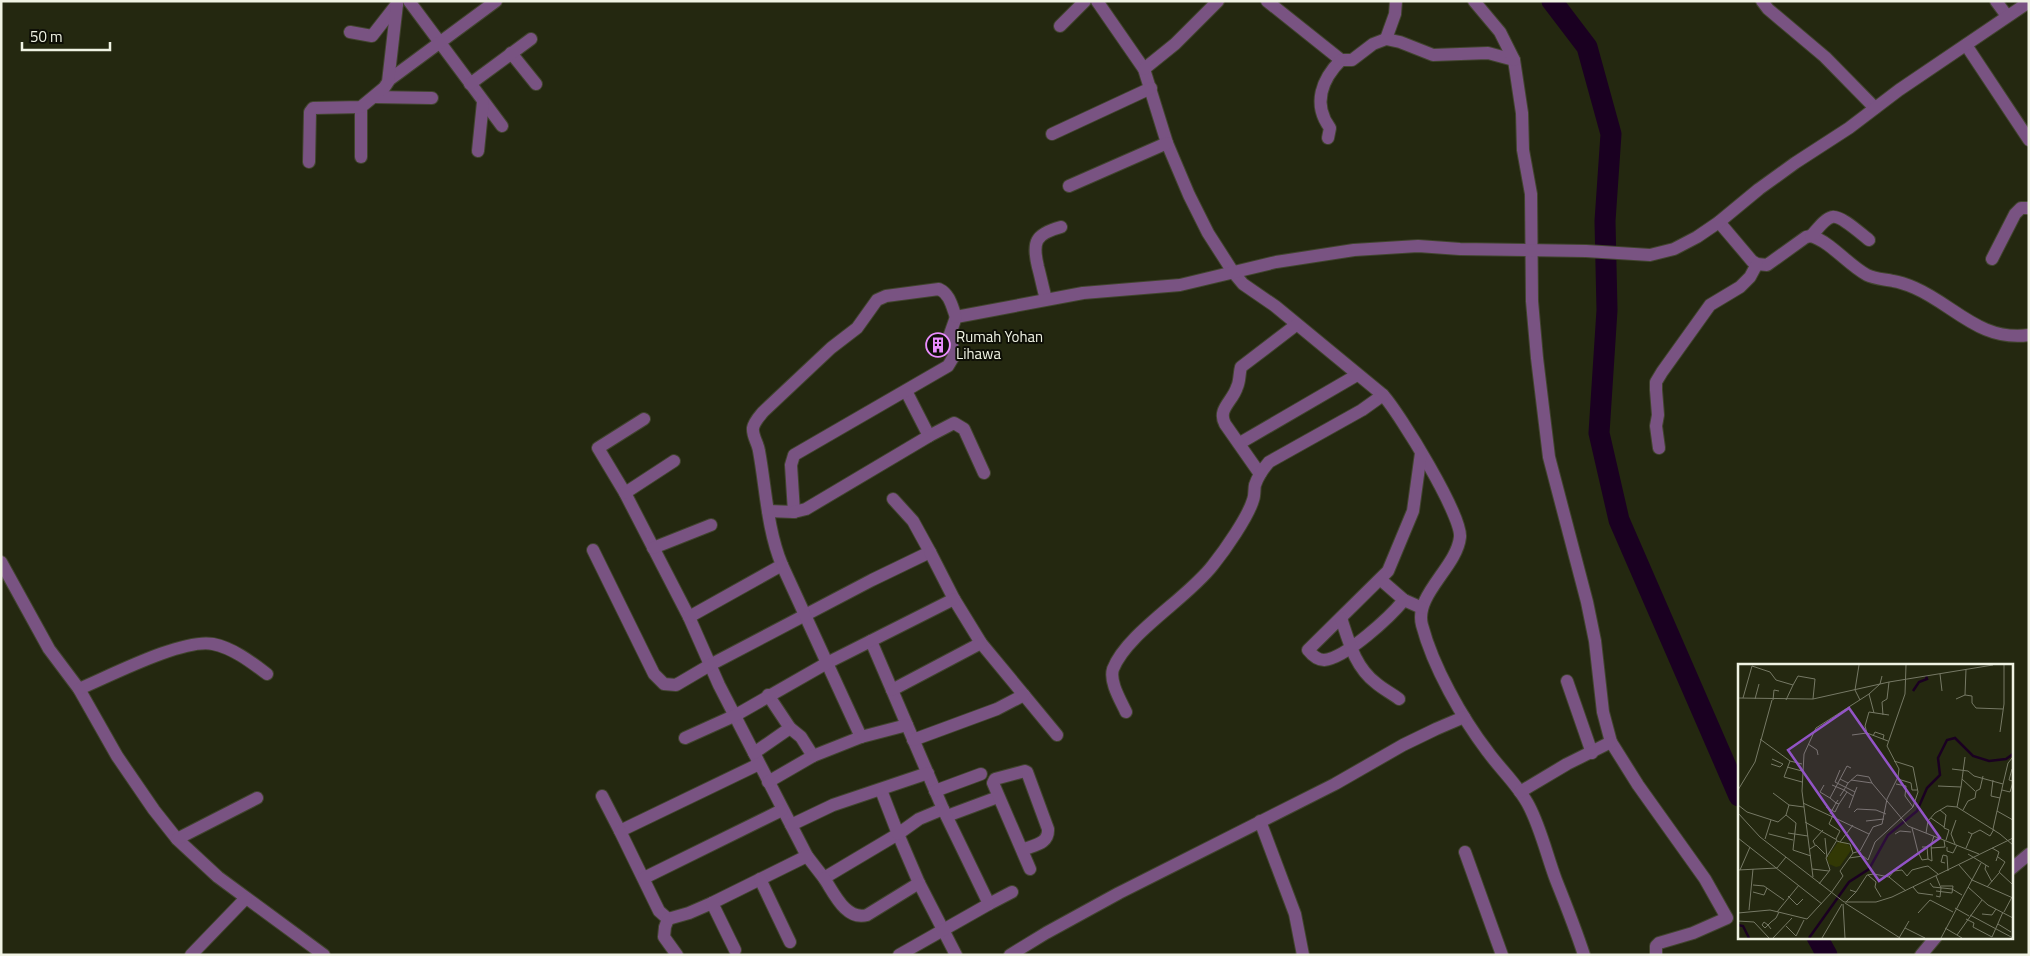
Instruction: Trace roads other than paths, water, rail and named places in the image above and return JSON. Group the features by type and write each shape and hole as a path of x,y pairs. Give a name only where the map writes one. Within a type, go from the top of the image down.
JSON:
{"street":[{"path":"309,162 310,112 312,108 361,107 384,88 389,80 496,1"},
{"path":"1060,26 1085,1"},
{"path":"1144,69 1175,44 1218,1"},
{"path":"1267,1 1342,60 1352,60 1373,44 1386,39 1400,42 1433,56 1488,53 1514,60"},
{"path":"1386,39 1395,14 1396,1"},
{"path":"1474,1 1500,32 1514,60 1522,113 1523,150 1531,194 1530,250 1537,358 1549,456 1587,602 1603,712 1611,742 1705,879 1727,918 1693,933 1659,943 1656,946 1656,955"},
{"path":"1762,1 1768,9 1825,57 1875,108"},
{"path":"1996,1 2007,16"},
{"path":"400,2 440,44 502,126"},
{"path":"350,32 372,36 400,2"},
{"path":"389,80 400,2"},
{"path":"956,317 1083,293 1180,286 1285,261 1376,248 1418,246 1460,249 1586,251 1650,255 1674,250 1719,222 1759,189 2029,2"},
{"path":"1103,4 1144,69 1167,143 1208,233 1233,272 1243,284 1275,306 1383,396 1394,409 1421,453 1452,510 1458,523 1460,537 1456,551 1422,608 1421,623 1432,654 1464,717 1478,739 1529,804 1584,955"},
{"path":"470,84 531,39"},
{"path":"1966,45 2029,140"},
{"path":"511,53 536,84"},
{"path":"1328,138 1330,128 1321,114 1320,102 1328,78 1342,60"},
{"path":"1052,134 1151,88"},
{"path":"374,97 432,98"},
{"path":"478,151 484,102"},
{"path":"361,107 361,157"},
{"path":"1069,186 1167,143"},
{"path":"1992,258 2015,214 2021,208 2029,208"},
{"path":"1719,222 1752,261 1767,266 1806,237 1811,236 1827,220 1836,217 1844,220 1869,240"},
{"path":"1046,299 1034,250 1038,238 1042,234 1061,226"},
{"path":"1811,236 1825,243 1869,276 1894,281 1925,293 1959,317 1977,326 2016,337 2029,335"},
{"path":"1659,448 1656,426 1658,415 1656,382 1710,305 1740,287 1750,277 1757,264"},
{"path":"794,512 791,465 794,455 906,391 948,366 952,361 954,356 950,334 956,317 948,295 939,289 886,296 877,300 857,328 831,348 763,412 756,421 753,432 759,449 776,550 861,737"},
{"path":"1260,474 1222,418 1224,409 1236,392 1241,367 1296,325"},
{"path":"1240,444 1358,375"},
{"path":"906,391 929,436"},
{"path":"1126,712 1113,681 1112,671 1116,664 1126,648 1193,587 1213,566 1235,534 1253,500 1255,485 1260,474 1269,462 1362,410 1383,396"},
{"path":"644,419 598,448 625,493 689,617 756,759 807,856 846,910 856,916 867,915 918,883"},
{"path":"768,511 794,512 806,509 950,424 959,424 964,429 984,473"},
{"path":"1404,600 1388,620 1336,657 1322,660 1315,658 1308,650 1388,571 1412,511 1421,453"},
{"path":"625,493 674,461"},
{"path":"894,499 913,521 954,599 981,643 1057,735"},
{"path":"653,548 711,524"},
{"path":"592,550 658,679 668,685 676,685 710,665 930,552"},
{"path":"1,562 49,649 79,689 117,756 154,810 178,838 218,877 324,955"},
{"path":"689,617 782,565"},
{"path":"1380,580 1404,600 1422,608"},
{"path":"685,738 736,715 827,663 954,599"},
{"path":"1342,618 1350,647 1360,668 1375,683 1399,699"},
{"path":"871,641 945,813 990,904"},
{"path":"79,689 157,655 186,646 212,643 246,659 267,674"},
{"path":"892,690 981,643"},
{"path":"1567,681 1592,753"},
{"path":"913,740 997,709 1024,694"},
{"path":"768,695 790,728 801,737 813,756"},
{"path":"1012,954 1046,932 1335,784 1402,746 1464,717"},
{"path":"768,782 813,756 861,737 907,725"},
{"path":"620,831 756,759 790,728"},
{"path":"1520,792 1567,764 1611,742"},
{"path":"1022,850 1045,841 1049,835 1028,772 1020,771 995,779 993,783 1030,869"},
{"path":"791,825 833,805 928,773"},
{"path":"936,791 981,774"},
{"path":"881,790 918,883 956,955"},
{"path":"602,796 659,911 668,919"},
{"path":"824,878 898,834 919,819 998,797"},
{"path":"178,838 258,798"},
{"path":"644,878 782,810"},
{"path":"1260,822 1295,914 1303,955"},
{"path":"1465,852 1502,955"},
{"path":"2012,868 2029,854"},
{"path":"668,919 682,916 712,903 807,856"},
{"path":"760,879 790,942"},
{"path":"899,955 1012,892"},
{"path":"191,955 246,898"},
{"path":"712,903 734,950"},
{"path":"668,919 664,937 677,955"},
{"path":"1921,955 1935,938"}],"waterway":[{"path":"1552,1 1587,47 1611,134 1605,221 1607,310 1599,433 1619,520 1738,794"},
{"path":"1818,938 1827,955"}],"place":[{"name":"Rumah Yohan Lihawa","path":"938,345"}]}
